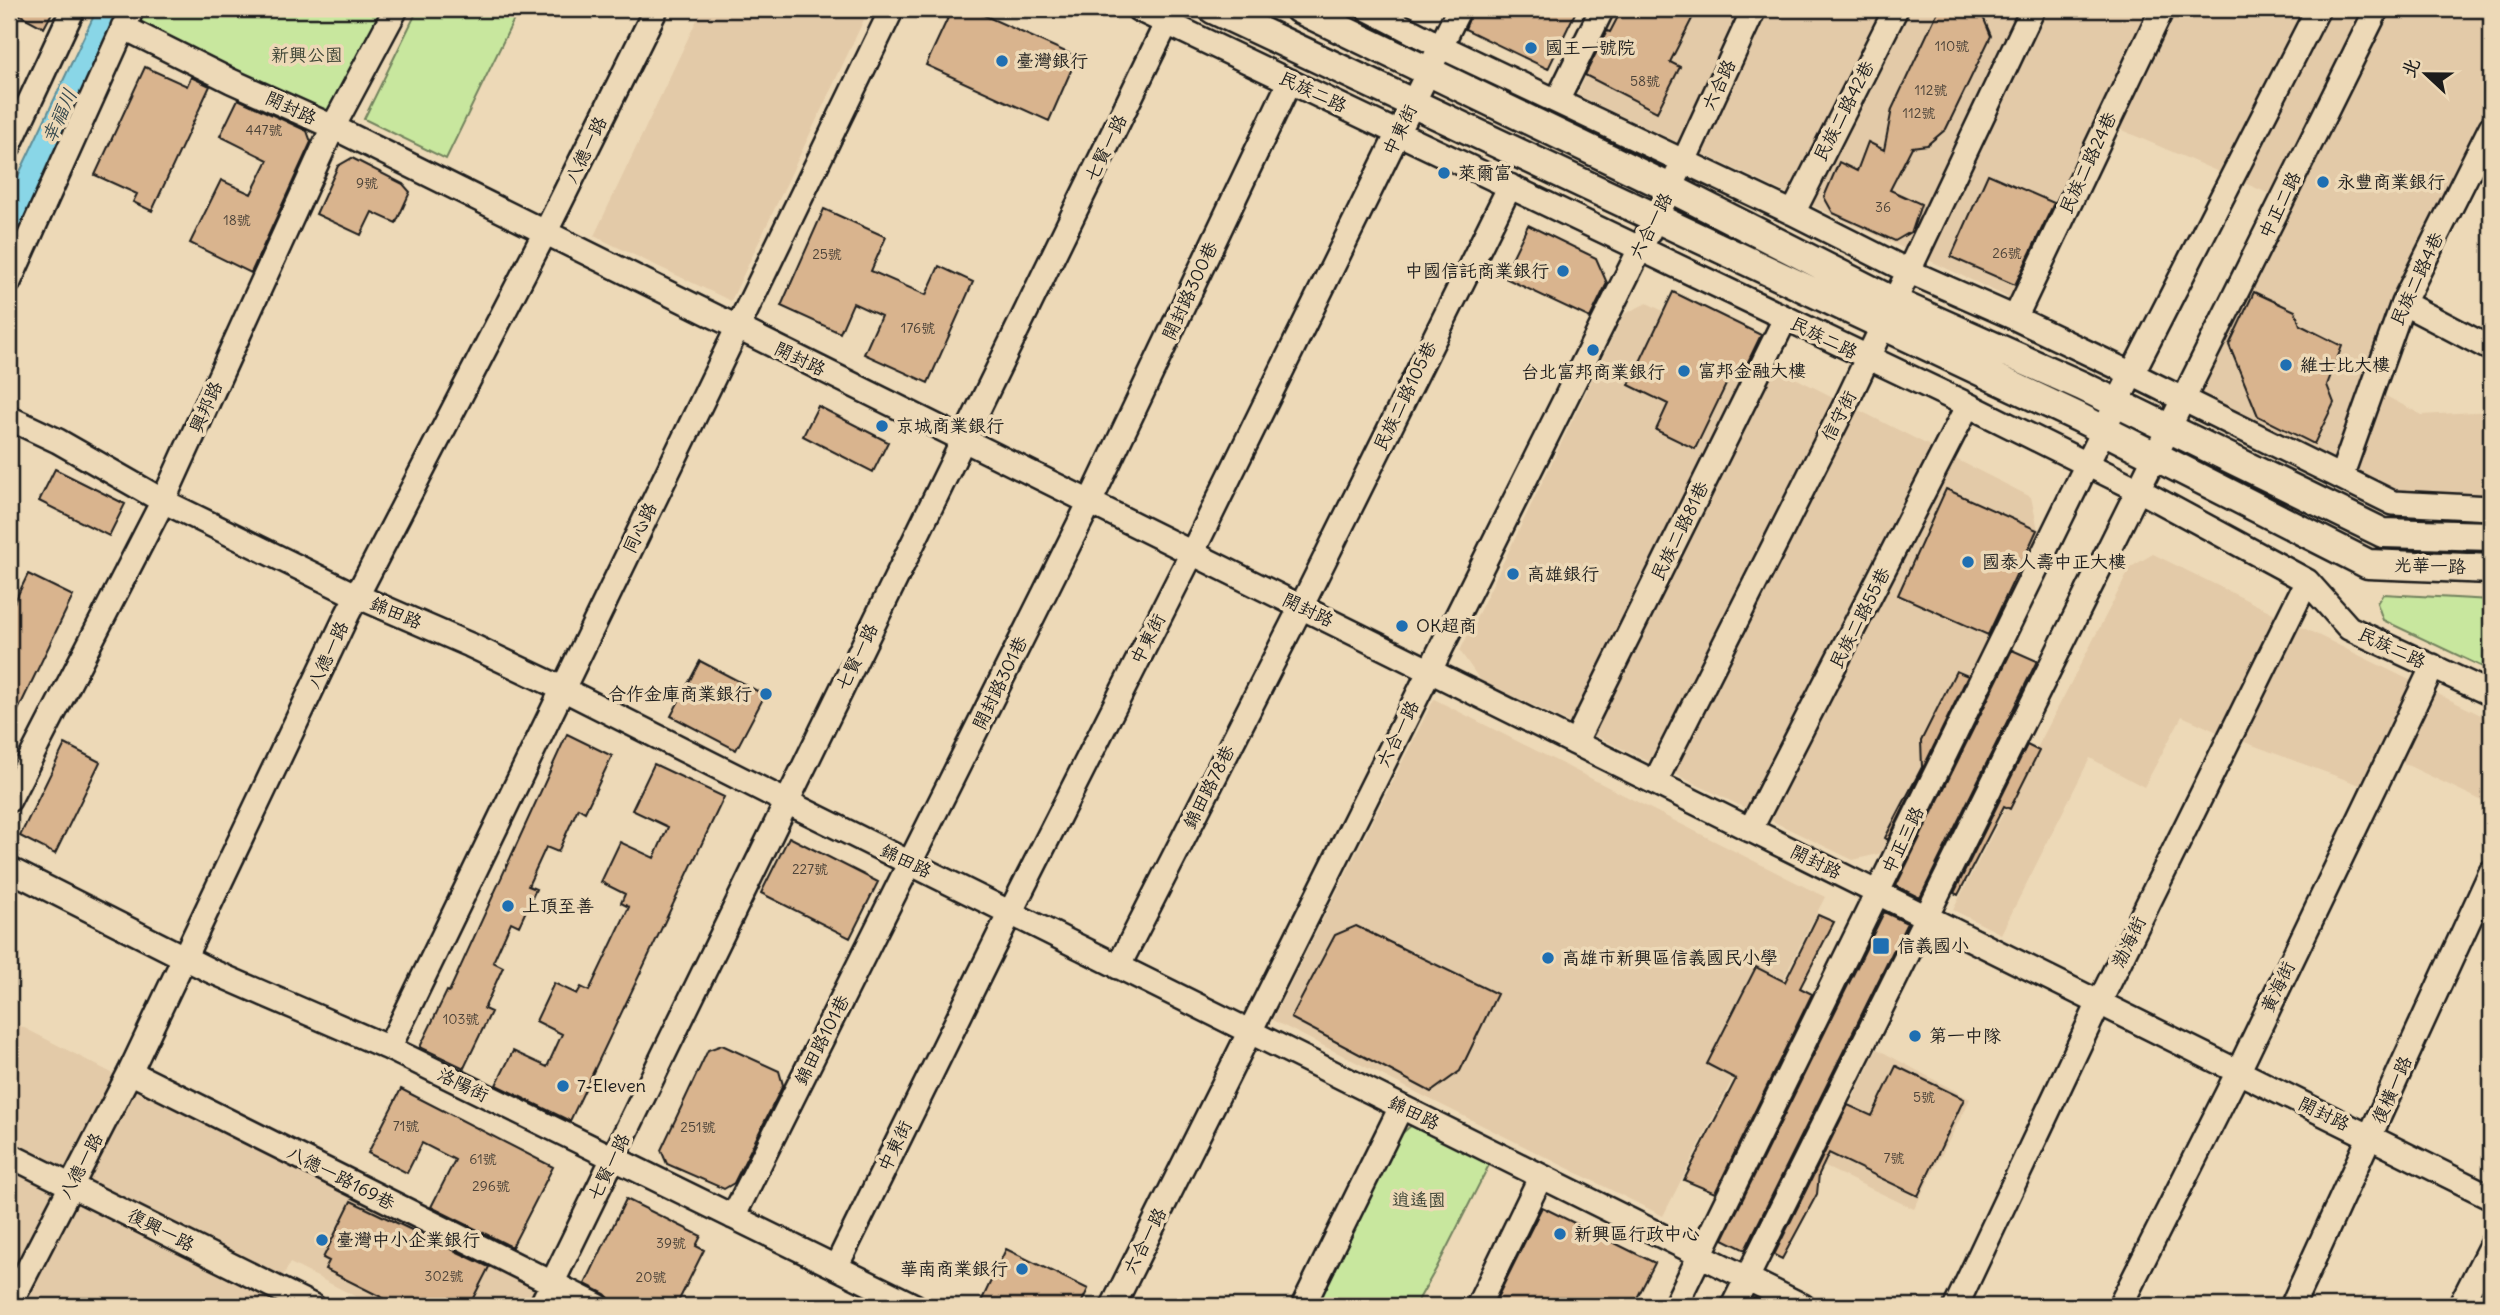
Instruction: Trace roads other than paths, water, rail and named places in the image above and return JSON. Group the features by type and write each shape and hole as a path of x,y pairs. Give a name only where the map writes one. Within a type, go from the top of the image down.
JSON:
{"main road":[{"name":"民族二路","path":"1213,9 1655,218 2117,404 2383,533"},
{"name":"民族二路","path":"1299,9 1434,58 1670,188 1888,314 2104,430 2368,564"},
{"name":"光華一路","path":"2383,533 2491,536"},
{"name":"光華一路","path":"2368,564 2491,569"}],"street":[{"path":"9,146 73,9"},
{"name":"興邦路","path":"9,800 163,501 333,127 396,9"},
{"name":"八德一路","path":"9,1306 186,958 357,596 656,9"},
{"name":"同心路","path":"389,1048 892,9"},
{"name":"民族二路","path":"1138,9 1170,15 1290,81 1968,405 2139,490 2307,581 2349,628 2491,694"},
{"name":"民族二路","path":"1368,9 1434,58 1557,101 1908,271 2132,374 2393,503 2491,508"},
{"name":"中東街","path":"836,1268 1459,9"},
{"path":"1557,101 1602,9"},
{"name":"六合路","path":"1684,161 1754,9"},
{"name":"民族二路42巷","path":"1793,213 1896,9"},
{"name":"信守街","path":"1655,782 1867,358 2032,9"},
{"name":"民族二路24巷","path":"2015,318 2162,9"},
{"path":"2132,374 2318,9"},
{"name":"中正二路","path":"2183,401 2377,9"},
{"name":"七賢一路","path":"541,1306 1170,15"},
{"path":"9,282 128,18"},
{"name":"開封路","path":"128,18 231,80 333,127 2491,1197"},
{"name":"開封路300巷","path":"1090,502 1290,81"},
{"name":"民族二路4巷","path":"2341,477 2403,303 2484,160 2491,127"},
{"name":"六合一路","path":"1113,1306 1684,161"},
{"name":"民族二路105巷","path":"1301,607 1510,186"},
{"path":"2403,303 2491,349"},
{"name":"民族二路81巷","path":"1575,743 1785,319"},
{"name":"中正三路","path":"1675,1306 2132,374"},
{"path":"1733,1306 2183,401"},
{"name":"民族二路55巷","path":"1750,830 1968,405"},
{"name":"錦田路","path":"9,418 58,441 163,501 357,596 563,688 911,864 1803,1306"},
{"name":"開封路301巷","path":"911,864 1090,502"},
{"name":"渤海街","path":"1956,1306 2099,1003 2307,581"},
{"name":"錦田路78巷","path":"1118,967 1301,607"},
{"name":"黃海街","path":"2120,1306 2238,1072 2433,666"},
{"name":"錦田路101巷","path":"733,1217 911,864"},
{"name":"洛陽街","path":"9,869 186,958 286,1005 389,1048 915,1306"},
{"name":"復橫一路","path":"2292,1306 2491,872"},
{"name":"八德一路169巷","path":"130,1072 598,1306"},
{"path":"1303,1306 1401,1107"},
{"name":"復興一路","path":"9,1155 313,1306"},
{"path":"1478,1306 1541,1176"},
{"path":"2460,1306 2491,1245"}],"water":[{"name":"幸福川","path":"97,9 123,9 9,252 9,195"}],"place":[{"name":"國王一號院","path":"1531,48"},
{"name":"臺灣銀行","path":"1002,61"},
{"name":"萊爾富","path":"1444,173"},
{"name":"永豐商業銀行","path":"2323,182"},
{"name":"中國信託商業銀行","path":"1563,271"},
{"name":"台北富邦商業銀行","path":"1593,350"},
{"name":"維士比大樓","path":"2286,365"},
{"name":"富邦金融大樓","path":"1684,371"},
{"name":"京城商業銀行","path":"882,426"},
{"name":"國泰人壽中正大樓","path":"1968,562"},
{"name":"高雄銀行","path":"1513,574"},
{"name":"OK超商","path":"1402,626"},
{"name":"合作金庫商業銀行","path":"766,694"},
{"name":"上頂至善","path":"508,906"},
{"name":"信義國小","path":"1881,946"},
{"name":"高雄市新興區信義國民小學","path":"1548,958"},
{"name":"第一中隊","path":"1915,1036"},
{"name":"7-Eleven","path":"563,1086"},
{"name":"新興區行政中心","path":"1560,1234"},
{"name":"臺灣中小企業銀行","path":"322,1240"},
{"name":"華南商業銀行","path":"1022,1269"}],"park label":[{"name":"新興公園","path":"307,55"},
{"name":"逍遙園","path":"1419,1200"}]}
